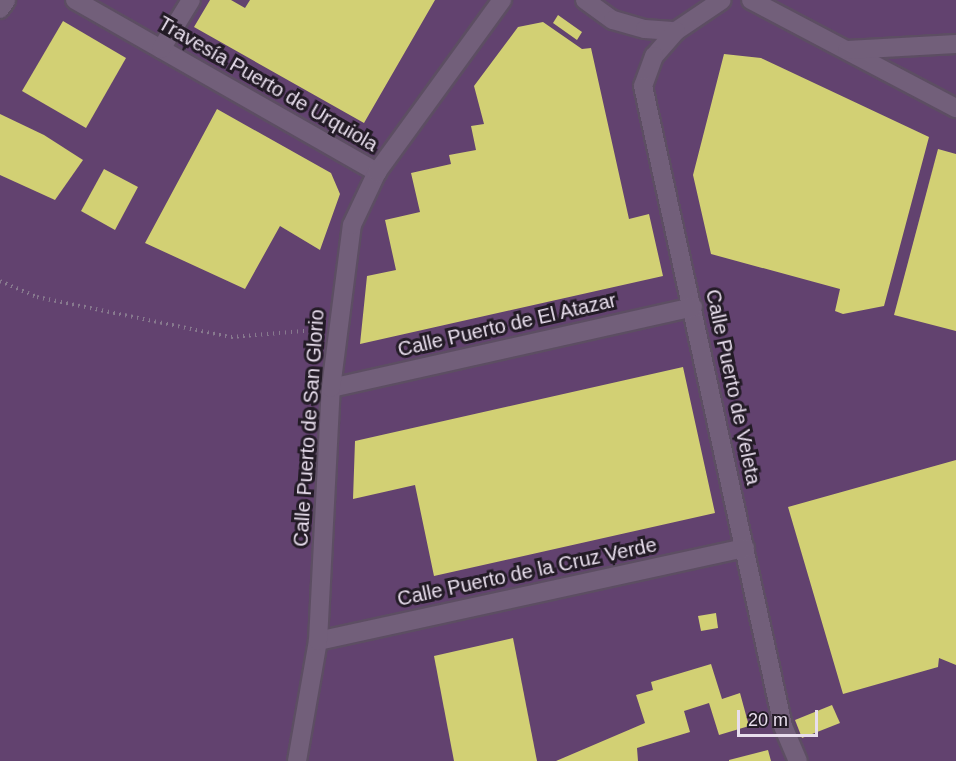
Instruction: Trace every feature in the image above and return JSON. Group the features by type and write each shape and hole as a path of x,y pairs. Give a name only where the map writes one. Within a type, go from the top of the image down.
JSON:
{"street":[{"path":"0,9 6,0"},
{"name":"Travesía Puerto de Urquiola","path":"75,0 377,172"},
{"path":"161,49 191,0"},
{"name":"Calle Puerto de San Glorio","path":"297,761 318,641 331,388 352,225 377,172 502,0"},
{"path":"585,0 613,20 645,29 676,31"},
{"name":"Calle Puerto de Veleta","path":"722,0 676,31 654,56 643,86 783,726 798,761"},
{"path":"751,0 956,108"},
{"path":"844,50 956,44"},
{"name":"Calle Puerto de El Atazar","path":"331,388 693,307"},
{"name":"Calle Puerto de la Cruz Verde","path":"318,641 745,548"}],"path":[{"path":"0,281 37,297 231,337 337,328"}],"shaded area":[{"path":"0,0 956,0 956,761 0,761"}],"building":[{"path":"210,0 231,0 245,8 250,0 435,0 364,123 194,27"},
{"path":"558,15 582,32 577,40 553,23"},
{"path":"63,21 126,58 86,128 22,91"},
{"path":"543,22 582,49 591,48 629,219 649,214 663,276 360,344 367,276 396,270 385,220 420,212 411,173 451,164 449,155 476,150 471,126 484,124 474,86 518,27"},
{"path":"724,54 761,58 929,137 884,306 843,314 835,311 840,289 711,254 693,175"},
{"path":"217,109 331,173 340,194 320,250 280,226 245,289 145,243"},
{"path":"0,114 44,135 83,160 55,200 0,175"},
{"path":"938,149 956,154 956,331 894,315"},
{"path":"104,169 138,187 115,230 81,211"},
{"path":"683,367 715,513 434,576 415,485 353,499 355,441"},
{"path":"956,460 956,665 939,658 938,667 843,694 788,507"},
{"path":"716,613 718,628 701,631 698,616"},
{"path":"513,638 537,761 454,761 434,656"},
{"path":"711,664 722,699 740,693 749,726 719,735 709,703 684,711 690,732 637,748 638,761 556,761 645,723 636,695 653,690 651,682"},
{"path":"832,705 840,723 802,738 795,720"},
{"path":"768,750 771,761 729,761 729,760"}]}
